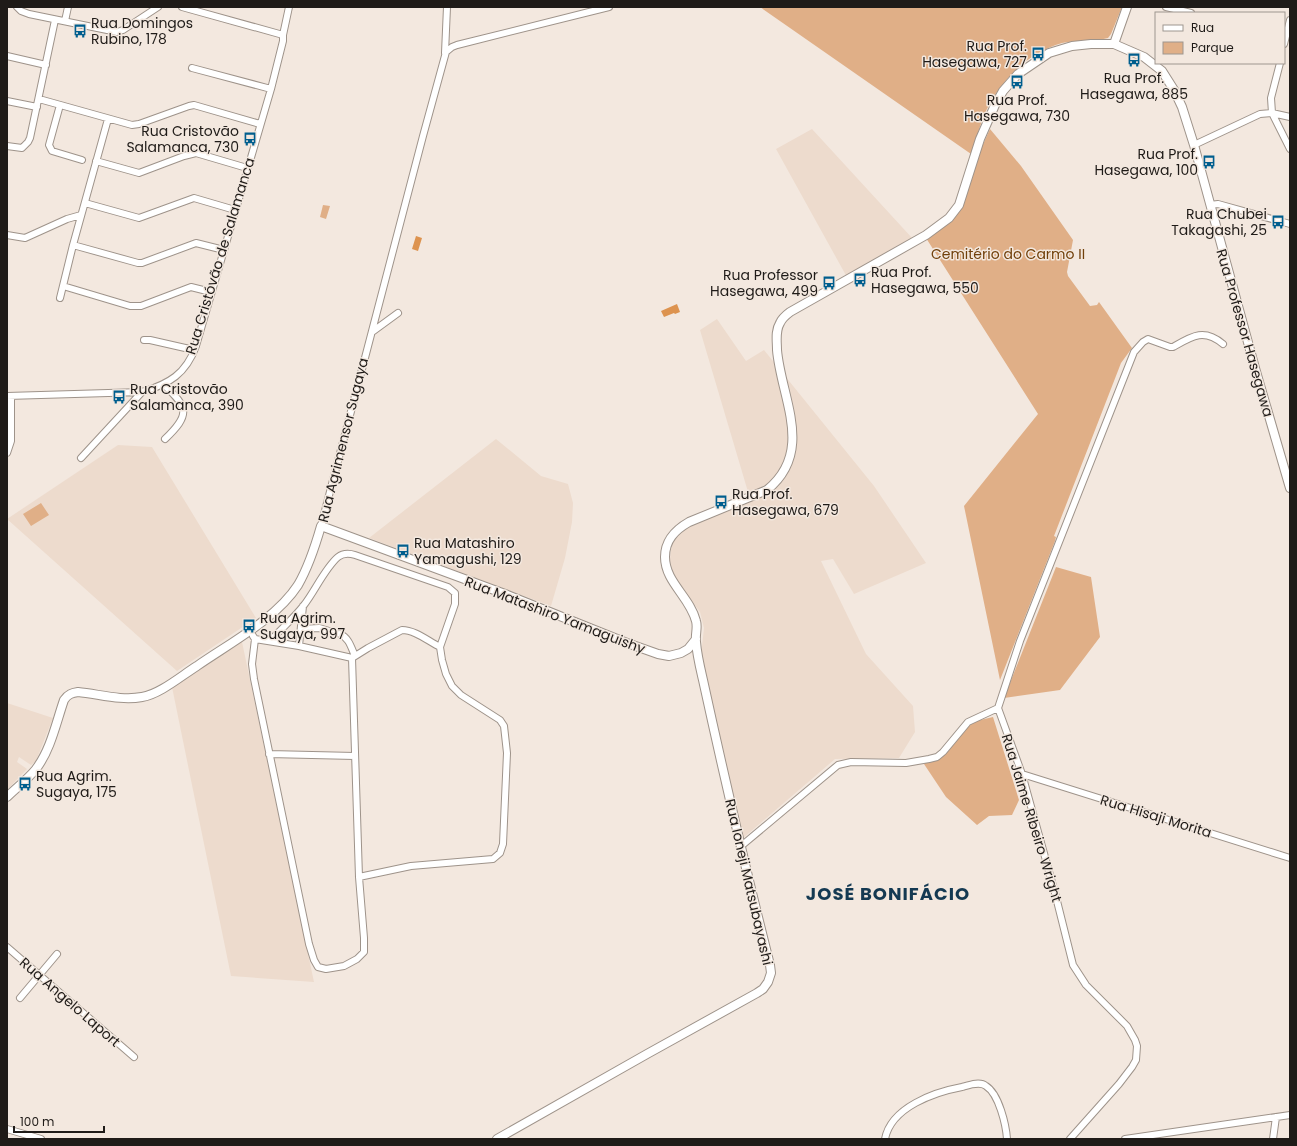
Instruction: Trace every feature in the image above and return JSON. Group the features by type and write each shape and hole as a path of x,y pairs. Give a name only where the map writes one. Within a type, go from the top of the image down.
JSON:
{"main road":[{"path":"1114,44 1127,7"},
{"name":"Rua Professor Hasegawa","path":"696,639 697,628 694,614 666,569 665,555 667,543 672,534 689,522 767,490 775,484 782,475 789,457 793,438 790,407 781,374 777,351 777,329 782,319 790,312 926,235 949,218 959,204 980,138 1003,91 1018,74 1049,53 1072,46 1114,44 1144,58 1162,71 1174,90 1182,107 1194,145 1257,375 1290,488"},
{"name":"Rua Matashiro Yamaguishy","path":"322,526 505,594 658,654 669,656 681,653 688,649 696,639"},
{"name":"Rua Agrimensor Sugaya","path":"7,797 35,770 42,759 49,745 64,700 71,693 78,692 131,698 142,697 172,682 252,635 297,586 314,552 322,526"},
{"name":"Rua Ioneji Matsubayashi","path":"497,1139 746,1000 763,988 770,978 770,965 740,847 700,669 696,639"}],"street":[{"path":"65,22 68,7"},
{"path":"20,8 28,14 117,32 123,30 158,7"},
{"path":"182,7 283,35"},
{"name":"Rua Cristóvão de Salamanca","path":"9,396 142,392 164,385 181,372 188,363 194,350 224,250 270,89 283,41 289,7"},
{"name":"Rua Agrimensor Sugaya","path":"322,526 445,55 446,7"},
{"path":"581,13 586,7"},
{"path":"445,55 448,50 457,45 609,7"},
{"path":"1166,7 1187,12"},
{"path":"7,146 22,148 28,142 39,99 55,20"},
{"path":"1285,36 1290,20"},
{"path":"7,56 46,65"},
{"path":"1280,64 1271,98 1272,113 1290,149"},
{"path":"192,68 270,89"},
{"path":"39,99 132,125 194,105 260,124"},
{"path":"7,100 37,107"},
{"path":"60,105 49,145 50,149 52,151 82,160"},
{"path":"1194,145 1260,114 1272,113 1290,117"},
{"path":"60,298 108,119"},
{"path":"96,161 139,173 196,153 247,168"},
{"path":"85,203 139,218 194,198 235,210"},
{"path":"1210,205 1218,204 1290,224"},
{"path":"7,235 25,238 67,219 82,214"},
{"path":"73,245 138,263 142,263 196,243 224,250"},
{"path":"63,286 136,307 191,287 211,292"},
{"path":"372,332 398,313"},
{"path":"740,847 838,766 851,762 906,763 929,760 937,757 943,752 968,722 998,708 1020,641 1134,352 1143,342 1148,339 1173,347 1192,336 1202,334 1214,338 1223,344"},
{"path":"144,340 194,350"},
{"path":"164,385 174,393 184,412 183,418 178,427 165,439"},
{"path":"80,458 142,392"},
{"path":"7,453 11,441 9,396"},
{"path":"270,641 304,606 339,556 349,553 448,587 455,592 455,604 440,647 442,660 446,674 452,686 461,695 500,720 504,726 507,754 503,844 500,853 493,859 411,866 360,878"},
{"path":"299,646 304,606"},
{"path":"302,629 319,628 344,636 348,639 353,657 355,756 364,952 358,959 344,966 326,969 318,967 309,944 254,679 252,664 252,635 270,641 353,657 402,630 408,630 415,633 440,647"},
{"name":"Rua Jaime Ribeiro Wright","path":"998,708 1022,774 1073,965 1086,985 1127,1026 1137,1046 1136,1060 1132,1067 1119,1084 1070,1139"},
{"path":"269,754 355,756"},
{"name":"Rua Hisaji Morita","path":"1022,774 1290,858"},
{"name":"Rua Angelo Laport","path":"7,947 134,1057"},
{"path":"20,998 57,954"},
{"path":"885,1139 888,1130 895,1120 910,1106 948,1090 977,1084 986,1086 995,1097 1006,1129 1007,1139"},
{"path":"1125,1139 1290,1115"},
{"path":"1273,1139 1276,1117"},
{"path":"7,1129 41,1139"}],"shaded area":[{"path":"812,129 913,239 848,279 776,149"},
{"path":"416,236 422,238 418,251 412,249"},
{"path":"677,304 680,312 664,317 661,311"},
{"path":"717,319 746,361 764,350 874,486 926,563 854,594 833,559 821,561 866,654 913,706 915,732 899,758 835,759 742,839 701,655 704,628 700,612 677,581 672,571 670,561 671,549 675,538 685,528 751,502 700,330"},
{"path":"496,439 541,476 568,484 573,503 572,522 565,558 551,606 369,538"},
{"path":"118,445 152,447 256,618 177,671 7,519"},
{"path":"242,642 314,982 231,976 172,687"},
{"path":"7,703 53,718 36,761 31,765 19,757 17,762 27,769 7,790"}],"green space":[{"path":"760,7 1122,7 1108,38 1062,43 1050,47 1027,60 1017,69 1008,78 986,111 971,154"},
{"name":"Cemitério do Carmo II","path":"990,129 1021,166 1073,240 1067,272 1068,276 1090,306 1097,305 1099,302 1132,348 1121,363 1054,536 1056,537 1055,541 1000,680 964,506 1038,414 926,238 949,219"},
{"path":"323,205 330,206 326,219 320,217"},
{"path":"41,503 49,515 31,526 23,514"},
{"path":"1056,567 1091,577 1100,637 1060,690 1004,698"},
{"path":"993,717 1019,800 1012,815 989,816 977,825 946,797 924,764 972,722"}],"place":[{"name":"Rua Domingos Rubino, 178","path":"80,31"},
{"name":"Rua Prof. Hasegawa, 727","path":"1038,54"},
{"name":"Rua Prof. Hasegawa, 885","path":"1134,60"},
{"name":"Rua Prof. Hasegawa, 730","path":"1017,82"},
{"name":"Rua Cristovão Salamanca, 730","path":"250,139"},
{"name":"Rua Prof. Hasegawa, 100","path":"1209,162"},
{"name":"Rua Chubei Takagashi, 25","path":"1278,222"},
{"name":"Rua Prof. Hasegawa, 550","path":"860,280"},
{"name":"Rua Professor Hasegawa, 499","path":"829,283"},
{"name":"Rua Cristovão Salamanca, 390","path":"119,397"},
{"name":"Rua Prof. Hasegawa, 679","path":"721,502"},
{"name":"Rua Matashiro Yamagushi, 129","path":"403,551"},
{"name":"Rua Agrim. Sugaya, 997","path":"249,626"},
{"name":"Rua Agrim. Sugaya, 175","path":"25,784"}],"district":[{"name":"JOSÉ BONIFÁCIO","path":"888,893"}]}
